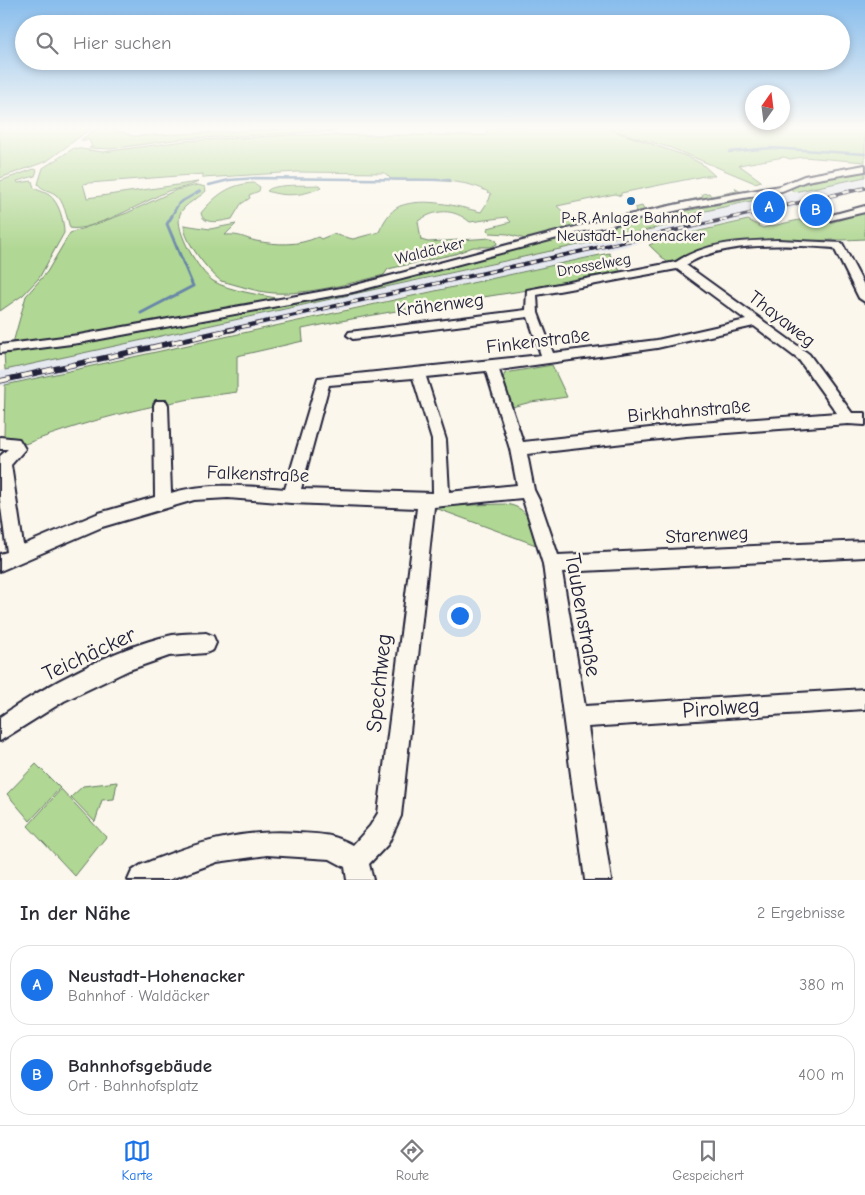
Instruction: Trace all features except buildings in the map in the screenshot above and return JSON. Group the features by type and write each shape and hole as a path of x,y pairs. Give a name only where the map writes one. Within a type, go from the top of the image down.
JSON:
{"street":[{"name":"Waldäcker","path":"0,349 79,339 353,289 583,228 688,205 782,188 804,179 865,168"},
{"path":"818,220 865,209"},
{"name":"Drosselweg","path":"532,313 531,293 679,265 685,259 736,245 838,245 865,298"},
{"name":"Thayaweg","path":"679,265 804,357 848,418"},
{"path":"532,313 549,359"},
{"name":"Krähenweg","path":"353,335 532,313"},
{"name":"Finkenstraße","path":"291,496 323,381 549,359 657,344 756,322"},
{"name":"Taubenstraße","path":"492,366 518,450 526,491 532,502 552,564 576,717 598,880"},
{"name":"Spechtweg","path":"358,870 388,816 433,500 439,440 418,372"},
{"path":"161,405 163,500"},
{"name":"Birkhahnstraße","path":"518,450 686,430 848,418 865,419"},
{"path":"0,443 14,443 17,449 14,455 1,463 16,555"},
{"name":"Falkenstraße","path":"0,564 16,555 99,520 163,500 194,493 228,491 291,496 433,500 526,491"},
{"name":"Starenweg","path":"552,564 865,549"},
{"name":"Teichäcker","path":"0,730 56,696 112,667 166,647 206,643"},
{"name":"Pirolweg","path":"576,717 865,699"},
{"path":"146,878 217,850 267,843 333,847 358,870"}],"shaded area":[{"path":"865,177 865,190 838,196 840,198 595,253 597,255 215,336 0,386 0,371 684,223 678,217"}],"green space":[{"path":"0,168 27,168 0,178"},
{"path":"43,168 706,168 715,176 704,176 621,193 621,196 615,194 557,206 577,225 569,230 525,239 508,234 490,233 487,230 488,228 511,222 507,217 470,222 464,217 451,212 438,212 418,221 421,240 428,242 491,238 496,240 497,244 491,247 473,247 455,254 388,269 384,275 329,288 286,293 261,291 221,281 192,247 184,225 210,229 236,224 225,235 272,243 303,242 318,237 321,239 333,234 353,239 379,232 390,214 400,206 410,203 430,202 481,212 491,194 482,189 457,182 392,180 385,173 297,172 203,178 203,174 89,183 83,184 87,198 198,182 168,191 91,226 70,228 61,200 38,184"},
{"path":"719,168 743,168 761,181 755,183"},
{"path":"34,169 37,170 35,176 17,181 18,183 32,181 34,188 53,198 60,212 64,233 39,278 23,295 0,311 0,181"},
{"path":"865,170 865,177 794,192 789,187"},
{"path":"254,183 260,187 259,191 249,195 250,198 241,204 232,219 213,222 202,217 201,213 224,192 231,188"},
{"path":"198,185 205,187 206,191 182,210 179,221 184,240 201,269 213,281 228,287 281,299 122,329 13,343 26,296 47,272 70,233 127,213 176,190"},
{"path":"319,185 321,187 315,190 294,195 267,191 271,188 283,186"},
{"path":"734,188 743,193 588,225 580,221 585,219 586,223 636,212 635,208 642,206 644,210 703,197 702,194 709,193 711,196 737,191"},
{"path":"755,197 760,199 678,217 684,222 5,370 4,351 291,305 352,292 583,232"},
{"path":"865,212 865,239 740,244 692,254 669,264 649,245 664,239 748,220 763,228 799,220 814,225"},
{"path":"609,253 622,274 302,329 303,341 237,356 237,392 156,406 104,418 25,444 19,438 4,437 5,385"},
{"path":"552,365 567,397 531,402 512,407 503,378 505,373"},
{"path":"505,504 519,508 524,512 532,528 537,542 536,545 438,509 439,506"},
{"path":"36,764 60,788 30,821 7,794"},
{"path":"117,782 114,799 102,800 95,822 71,797 83,786"},
{"path":"61,789 106,837 75,876 28,826"}],"waterway":[{"path":"209,185 229,180 256,178 450,180"},
{"path":"171,217 179,203 200,191"},
{"path":"141,313 193,286 167,224 172,216"}],"railway":[{"path":"228,330 865,188"},
{"path":"0,381 234,329"}],"place":[{"name":"P+R Anlage Bahnhof Neustadt-Hohenacker","path":"631,201"},
{"name":"Neustadt-Hohenacker","path":"769,207"},
{"name":"Bahnhofsgebäude","path":"816,210"}]}
